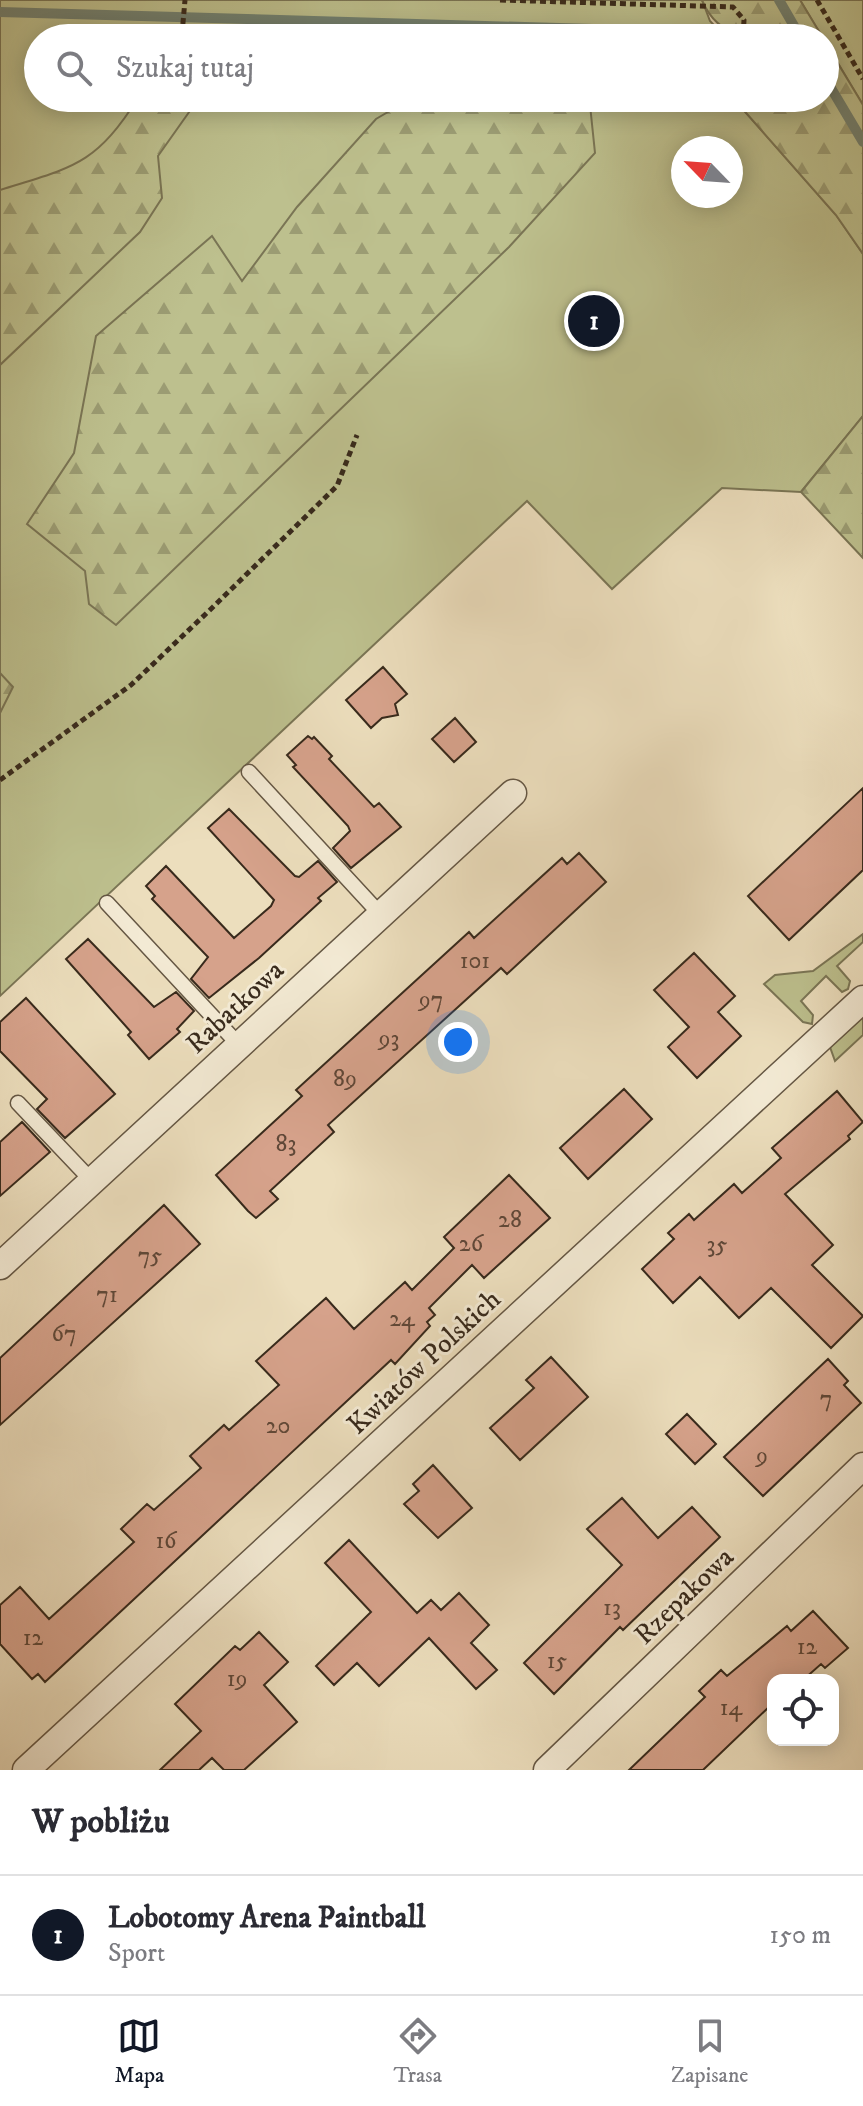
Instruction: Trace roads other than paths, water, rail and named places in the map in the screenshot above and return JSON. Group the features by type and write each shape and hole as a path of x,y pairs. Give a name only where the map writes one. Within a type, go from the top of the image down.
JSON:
{"street":[{"name":"Rabatkowa","path":"0,1266 513,793"},
{"name":"Kwiatów Polskich","path":"26,1770 863,999"},
{"name":"Rzepakowa","path":"547,1770 863,1466"}],"lane":[{"path":"249,772 380,914"},
{"path":"107,903 239,1045"},
{"path":"18,1103 92,1181"}],"waterway":[{"path":"779,0 793,24"},
{"path":"0,12 417,24"},
{"path":"839,102 863,142"}],"place":[{"name":"Lobotomy Arena Paintball","path":"594,321"}]}
